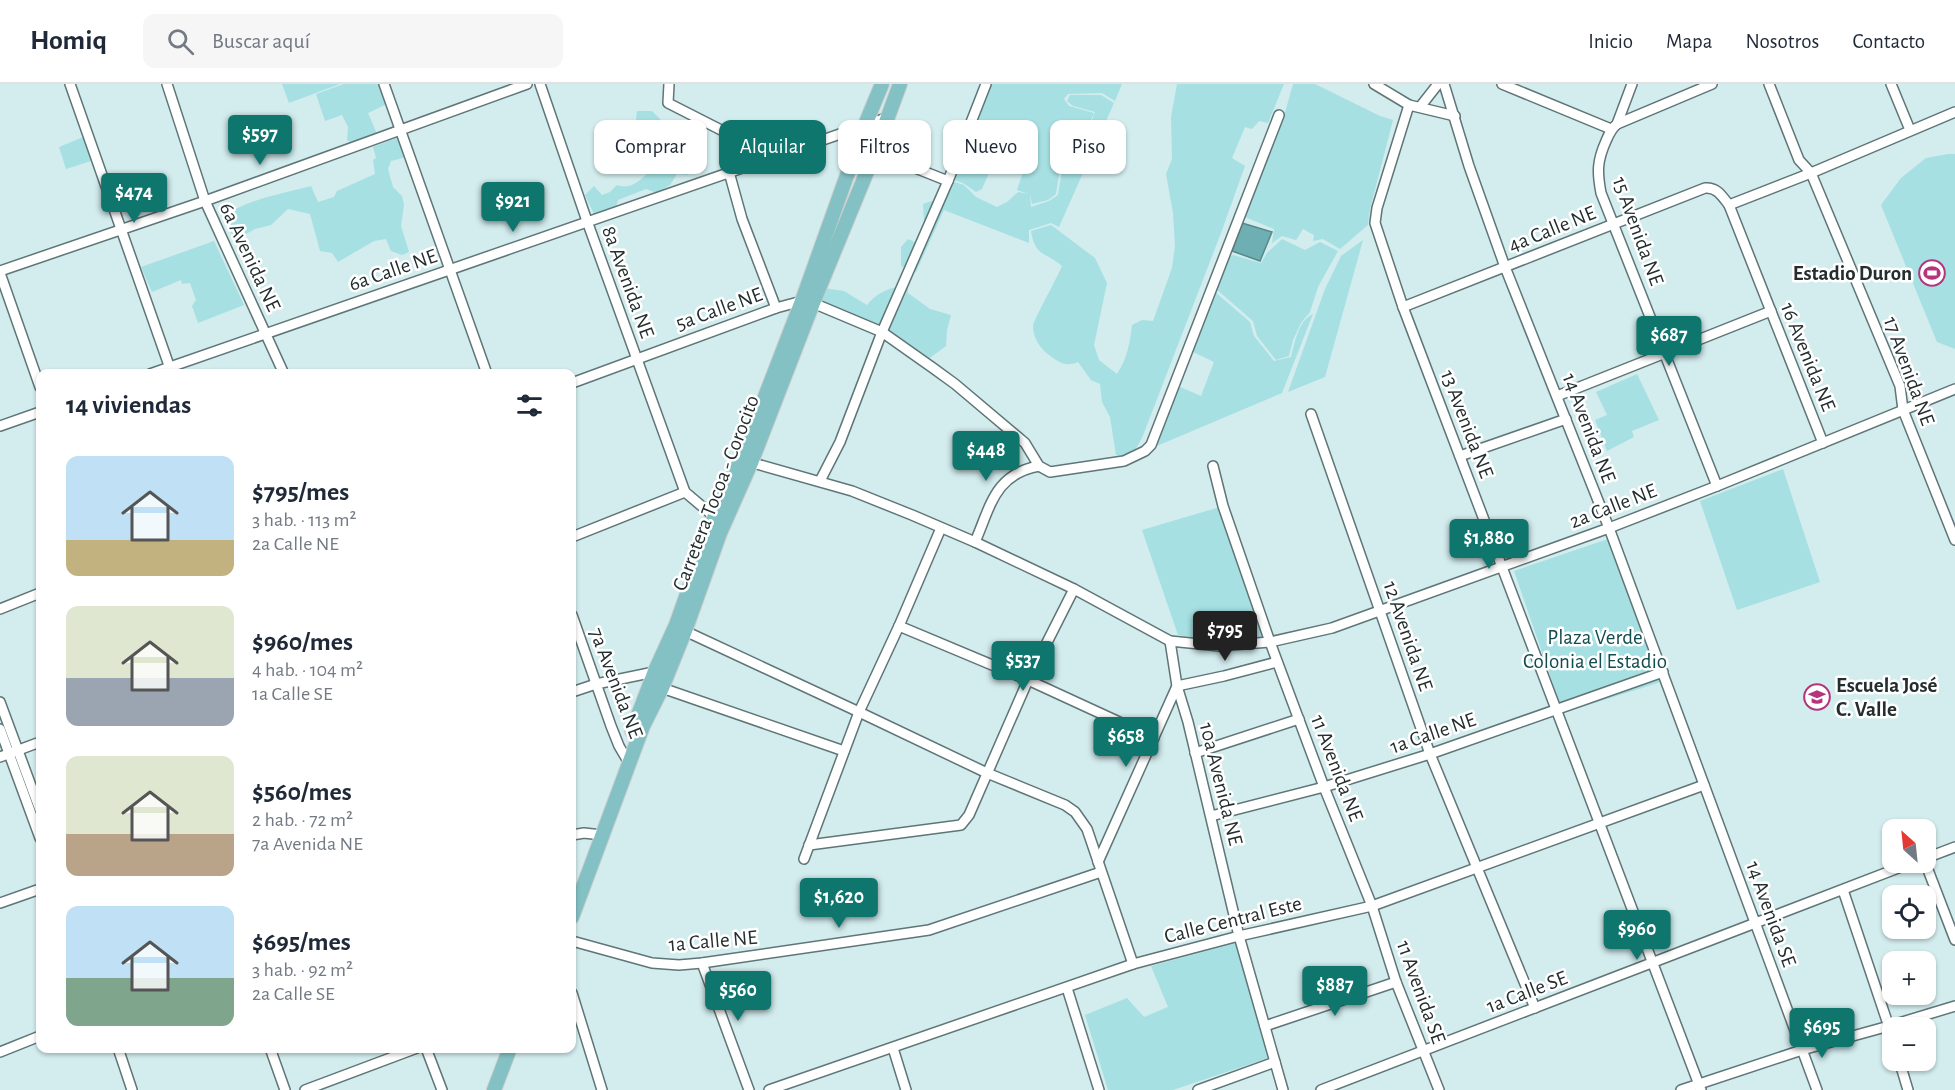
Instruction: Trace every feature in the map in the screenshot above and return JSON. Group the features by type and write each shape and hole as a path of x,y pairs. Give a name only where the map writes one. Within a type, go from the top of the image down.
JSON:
{"main road":[{"name":"Carretera Tocoa - Corocito","path":"867,120 882,84"},
{"name":"Carretera Tocoa - Corocito","path":"886,118 900,84"},
{"name":"Carretera Tocoa - Corocito","path":"576,904 655,671 746,461 807,302 849,174"},
{"name":"Carretera Tocoa - Corocito","path":"807,302 865,174"},
{"name":"Carretera Tocoa - Corocito","path":"626,758 662,688 685,631 719,520"},
{"name":"Carretera Tocoa - Corocito","path":"576,886 598,834"},
{"path":"494,1090 508,1053"},
{"path":"504,1090 517,1053"}],"street":[{"path":"70,84 171,369"},
{"name":"6a Avenida NE","path":"167,84 204,201 283,369"},
{"path":"384,84 485,369"},
{"path":"36,376 0,272 527,84"},
{"name":"8a Avenida NE","path":"540,84 685,492"},
{"path":"669,84 668,103 719,129"},
{"path":"820,481 840,442 882,332 948,181 986,84"},
{"path":"1374,84 1408,105 1455,116"},
{"path":"1420,108 1438,84"},
{"name":"14 Avenida NE","path":"1444,84 1469,166 1505,267 1609,528 1704,784"},
{"path":"1502,84 1614,127 1712,84"},
{"name":"15 Avenida NE","path":"1632,84 1599,156 1598,172 1601,193 1717,486"},
{"name":"17 Avenida NE","path":"1769,84 1799,160 1811,173 1900,386 1903,410 1955,540"},
{"path":"1891,84 1910,130"},
{"name":"13 Avenida NE","path":"1408,105 1377,208 1375,223 1403,307 1700,1087"},
{"path":"1729,205 1955,112"},
{"path":"807,302 882,332 955,384 1025,443 1040,466 1050,472 1115,463 1135,457 1151,445 1279,115"},
{"name":"6a Calle NE","path":"880,120 886,118"},
{"name":"6a Calle NE","path":"174,369 266,333 723,174"},
{"path":"730,174 742,219 776,308"},
{"path":"930,174 948,181"},
{"name":"4a Calle NE","path":"1403,307 1705,188 1714,189"},
{"name":"16 Avenida NE","path":"1714,189 1729,205 1822,443"},
{"name":"5a Calle NE","path":"576,381 776,308 807,302"},
{"path":"1557,396 1770,311"},
{"name":"2a Calle NE","path":"1170,641 1219,646 1270,642 1332,628 1609,528 1955,389"},
{"path":"0,426 36,412"},
{"name":"12 Avenida NE","path":"1311,414 1430,754 1535,1008"},
{"path":"1460,456 1566,419"},
{"path":"746,461 820,481 884,503 975,542 1074,589 1170,641"},
{"name":"11 Avenida NE","path":"1214,465 1223,506 1277,662 1372,906"},
{"path":"975,542 997,490 1013,474 1040,466"},
{"path":"576,535 685,492 719,520"},
{"path":"804,859 859,712 941,528"},
{"path":"809,845 961,825 969,815 1028,680 1074,589"},
{"path":"0,609 36,595"},
{"name":"7a Avenida NE","path":"576,626 611,726 626,758"},
{"path":"899,626 1028,680 1154,738"},
{"path":"685,631 987,773 1065,805 1075,812 1087,829 1133,964"},
{"name":"10a Avenida NE","path":"1170,641 1178,686 1239,936 1283,1090"},
{"path":"1098,862 1178,686 1277,662"},
{"path":"576,691 596,684 669,670"},
{"name":"1a Calle NE","path":"1211,816 1324,787 1430,754 1663,672"},
{"path":"662,688 843,751"},
{"path":"0,702 9,754 36,803"},
{"path":"1195,753 1299,719"},
{"path":"0,729 36,827"},
{"path":"9,754 36,744"},
{"name":"Calle Central Este","path":"769,1090 1133,964 1239,936 1372,906 1704,784"},
{"name":"14 Avenida SE","path":"1704,784 1817,1090"},
{"path":"576,835 598,834"},
{"path":"1936,854 1955,847"},
{"name":"1a Calle NE","path":"576,942 652,963 679,965 702,963 929,930 1101,872"},
{"name":"1a Calle SE","path":"1321,1090 1886,873"},
{"path":"1929,873 1955,940"},
{"path":"0,903 36,890"},
{"path":"1843,890 1887,1017"},
{"name":"11 Avenida SE","path":"1372,906 1396,982 1439,1090"},
{"path":"702,963 749,1090"},
{"path":"1265,1026 1396,982"},
{"path":"1067,988 1099,1090"},
{"path":"1918,1017 1955,1005"},
{"path":"576,1006 602,1090"},
{"path":"1681,1090 1700,1087 1802,1050 1882,1028"},
{"path":"0,1052 36,1038"},
{"path":"893,1048 906,1090"},
{"path":"120,1053 132,1090"},
{"path":"272,1053 285,1090"},
{"path":"305,1090 404,1053"},
{"path":"428,1053 442,1090"},
{"path":"1198,1090 1275,1062"},
{"path":"1902,1071 1908,1090"}],"green space":[{"path":"282,84 340,84 289,103"},
{"path":"344,84 382,84 389,103 368,113 377,134 350,142 347,140 348,127 342,115 325,121 316,94"},
{"path":"989,84 1122,84 1115,101 1102,93 1068,94 1064,99 1069,106 1094,113 1091,120 1050,120 1050,174 1059,174 1056,194 1048,200 1032,204 1030,194 1031,207 1049,201 1058,195 1061,174 1083,174 1059,227 1051,223 1029,230 1029,243 944,210 916,272 901,266 901,247 908,239 919,244 928,226 924,221 923,204 935,200 939,190 951,181 964,185 976,197 997,207 1018,192 1029,194 1017,190 1022,174 1038,174 1038,120 975,120"},
{"path":"1177,84 1284,84 1268,123 1259,121 1252,129 1245,127 1232,158 1245,166 1221,233 1142,438 1134,452 1120,456 1116,455 1110,417 1102,402 1100,384 1091,380 1078,362 1066,364 1053,358 1036,339 1033,330 1034,322 1062,266 1038,250 1031,231 1051,225 1095,258 1107,283 1094,345 1099,360 1117,374 1128,351 1132,325 1142,320 1153,321 1172,268 1175,246 1173,213 1166,174 1172,159 1171,117"},
{"path":"1293,84 1315,84 1380,116 1393,120 1368,225 1340,249 1323,239 1313,241 1314,235 1303,229 1296,240 1282,236 1272,243 1274,229 1245,217 1284,116"},
{"path":"1070,95 1101,95 1114,103 1106,120 1092,120 1095,112 1073,106 1067,101"},
{"path":"637,111 652,111 661,120 636,120"},
{"path":"86,136 94,160 66,169 59,147"},
{"path":"399,137 406,157 391,161 388,169 393,187 402,196 404,205 401,226 409,252 402,255 391,251 386,239 374,241 338,262 332,253 320,251 310,214 288,209 271,225 255,229 235,240 223,217 232,211 265,198 311,186 318,202 334,197 337,191 375,174 373,160 376,158 373,147"},
{"name":"Estadio Duron","path":"1955,154 1955,349 1937,342 1881,205 1901,178 1926,158"},
{"path":"647,174 677,174 670,185 657,193 646,189 618,200 616,206 594,214 585,195 594,186 602,195 610,192 617,185 634,184"},
{"path":"953,174 988,174 982,189 976,192 963,183 951,179"},
{"path":"1282,239 1305,250 1320,242 1338,251 1318,287 1310,312 1301,323 1293,340 1289,356 1276,360 1257,336 1253,321 1216,289 1227,258 1233,255 1261,263 1267,253"},
{"path":"1363,240 1325,377 1288,392 1325,289 1341,256"},
{"path":"214,241 244,305 198,323 192,306 196,300 190,283 182,284 181,280 152,292 141,267"},
{"path":"908,285 908,293 930,309 951,315 946,346 927,360 817,300 824,288 844,291 867,305 885,291"},
{"path":"1214,291 1250,322 1254,336 1274,361 1291,357 1301,327 1313,314 1282,393 1152,448 1178,386 1201,396 1214,362 1191,351"},
{"path":"1637,374 1659,420 1632,431 1634,437 1607,451 1595,420 1607,415 1596,392"},
{"path":"1783,469 1820,582 1737,610 1700,501"},
{"path":"1220,507 1270,638 1212,640 1178,635 1142,530"},
{"name":"Plaza Verde Colonia el Estadio","path":"1608,539 1661,682 1563,713 1514,571"},
{"path":"1236,943 1268,1058 1173,1090 1108,1090 1085,1015 1127,998 1144,1017 1168,1007 1151,966"}],"shaded area":[{"path":"1242,223 1272,232 1260,261 1232,251"}],"place":[{"name":"Estadio Duron","path":"1932,273"},
{"name":"Escuela José C. Valle","path":"1817,697"}]}
